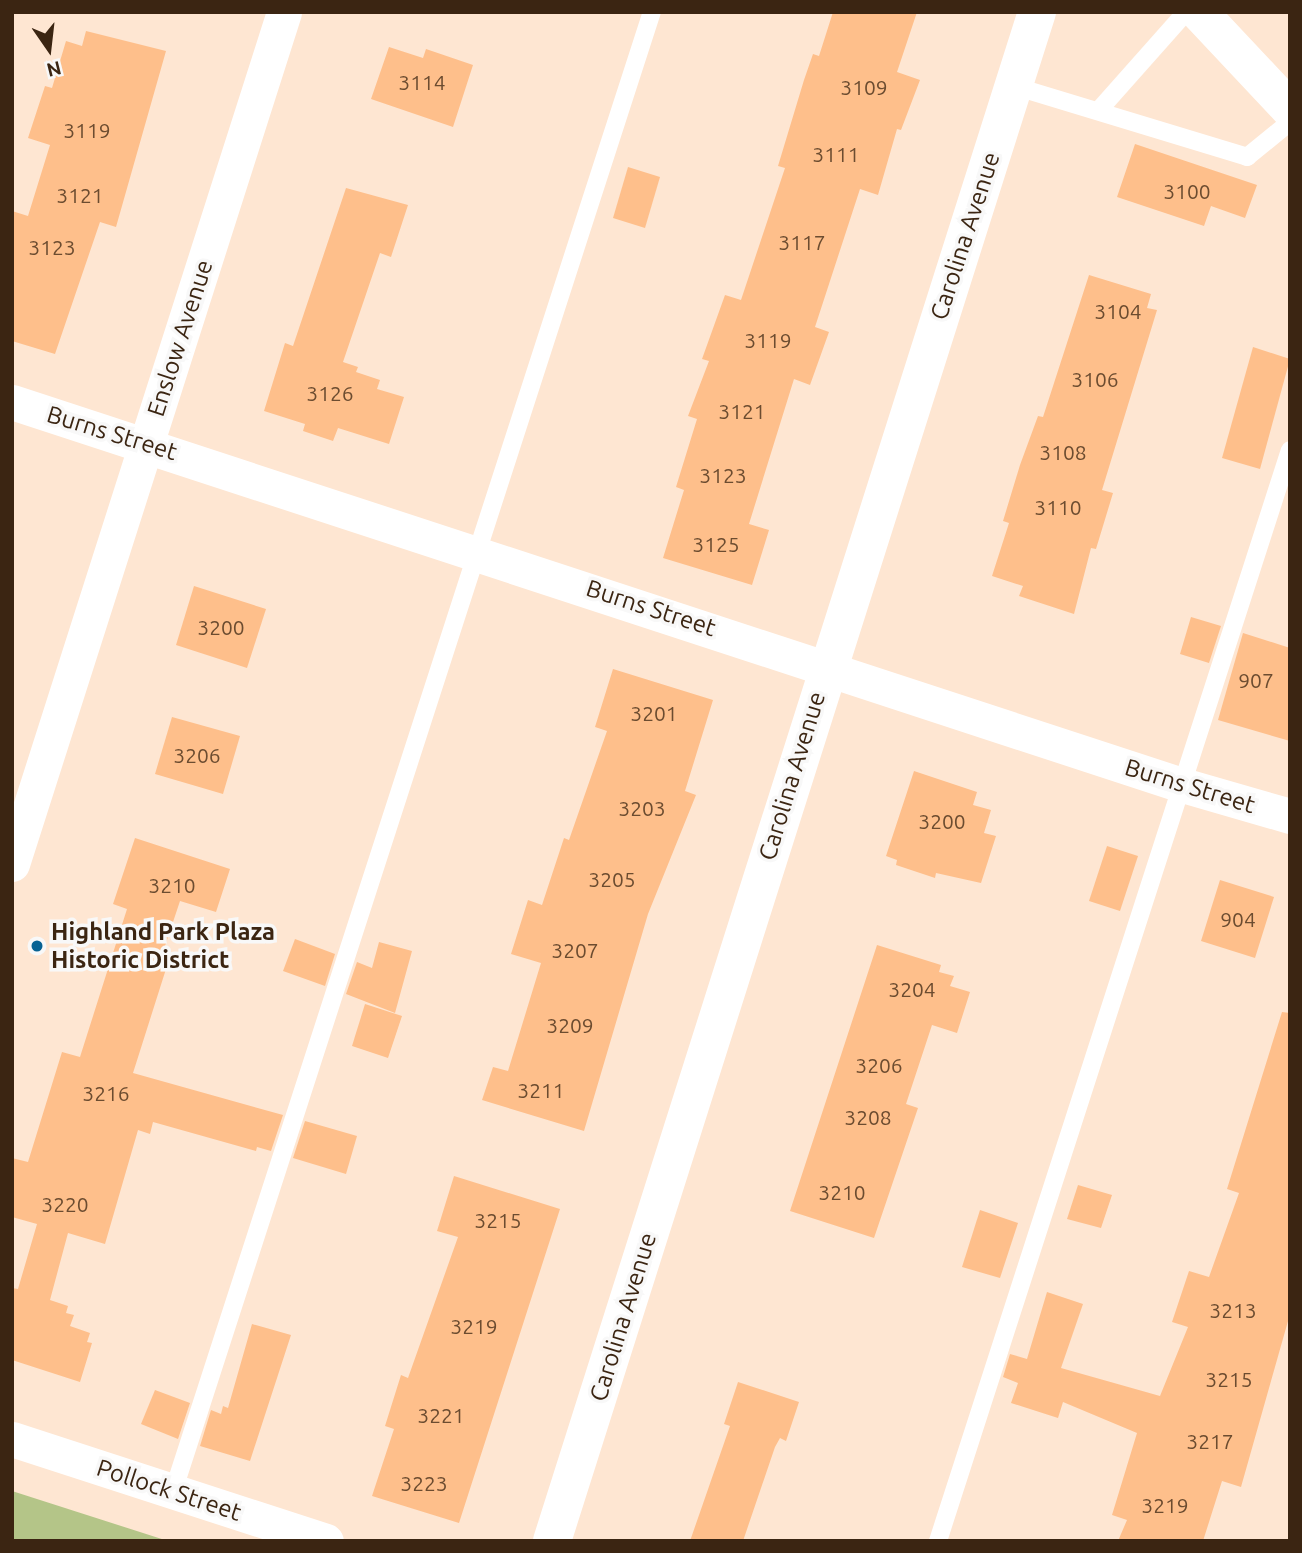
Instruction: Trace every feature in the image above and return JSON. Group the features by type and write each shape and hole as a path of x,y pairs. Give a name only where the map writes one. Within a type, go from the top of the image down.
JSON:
{"street":[{"name":"Enslow Avenue","path":"12,864 284,12"},
{"name":"Carolina Avenue","path":"552,1541 827,665 1037,12"},
{"path":"1199,12 1290,109"},
{"name":"Burns Street","path":"12,402 147,443 827,665 1179,784 1290,816"},
{"name":"Pollock Street","path":"12,1439 326,1541"}],"lane":[{"path":"173,1492 480,552 652,12"},
{"path":"1099,110 1186,12"},
{"path":"1014,86 1247,157 1290,122"},
{"path":"938,1541 1179,784 1290,450"}],"green space":[{"path":"12,1491 168,1541 12,1541"}],"building":[{"path":"833,12 917,12 897,72 920,80 901,130 897,129 878,195 860,189 815,327 829,332 810,385 794,379 749,524 769,530 752,585 663,558 684,490 676,487 697,419 688,416 709,361 702,359 725,295 741,300 785,168 778,166 804,80 813,54 819,56"},
{"path":"86,31 166,51 116,227 100,222 55,354 12,341 12,211 28,216 50,145 28,138 45,86 52,88 66,41 82,46"},
{"path":"389,47 423,58 426,49 473,65 453,127 371,99"},
{"path":"1135,144 1257,185 1245,218 1211,206 1204,226 1117,197"},
{"path":"628,167 660,177 645,228 613,218"},
{"path":"346,188 408,205 391,257 380,253 343,362 358,367 356,372 380,380 377,389 404,397 389,444 338,428 333,441 303,431 305,424 264,411 285,343 293,346"},
{"path":"1089,275 1151,294 1147,308 1157,310 1102,490 1113,493 1096,549 1091,548 1074,614 1019,596 1023,586 992,576 1009,523 1003,521 1020,465 1038,416 1043,417"},
{"path":"1253,347 1290,359 1260,469 1222,458"},
{"path":"194,586 266,609 247,668 176,645"},
{"path":"1191,617 1221,626 1209,663 1180,654"},
{"path":"1243,633 1290,648 1290,741 1218,720"},
{"path":"613,669 713,700 685,791 696,795 648,914 584,1131 482,1100 493,1067 508,1071 541,963 511,954 528,900 542,905 564,838 569,840 607,731 595,727"},
{"path":"172,717 240,736 223,794 155,774"},
{"path":"914,771 977,792 973,805 991,810 984,833 996,836 981,883 936,873 935,878 896,865 897,860 886,856"},
{"path":"135,838 230,869 216,912 180,901 158,967 166,969 133,1073 283,1115 271,1151 257,1147 256,1151 153,1122 150,1134 138,1130 105,1244 68,1233 50,1300 68,1306 66,1313 74,1315 70,1326 90,1333 87,1342 92,1343 80,1382 12,1360 12,1288 18,1289 37,1224 12,1217 12,1158 28,1162 62,1052 80,1057 127,909 113,904"},
{"path":"1107,846 1138,856 1120,911 1089,901"},
{"path":"1220,880 1274,897 1255,958 1201,941"},
{"path":"295,939 335,954 325,986 283,971"},
{"path":"379,942 412,951 395,1013 346,994 357,962 372,968"},
{"path":"877,945 941,965 939,972 954,976 950,986 970,992 957,1033 932,1025 906,1104 918,1108 874,1238 790,1211"},
{"path":"365,1004 402,1016 388,1058 352,1046"},
{"path":"1282,1012 1290,1013 1290,1314 1241,1487 1222,1481 1203,1541 1118,1541 1127,1520 1112,1515 1137,1433 1063,1402 1058,1418 1011,1403 1018,1383 1003,1377 1010,1354 1027,1359 1047,1292 1083,1304 1061,1368 1160,1396 1188,1327 1172,1322 1189,1271 1209,1277 1239,1193 1227,1189"},
{"path":"305,1121 357,1136 346,1174 293,1158"},
{"path":"454,1176 560,1209 459,1523 372,1496 394,1429 385,1426 401,1375 408,1378 458,1237 437,1231"},
{"path":"1078,1185 1112,1195 1101,1228 1067,1219"},
{"path":"980,1210 1018,1223 1000,1278 962,1267"},
{"path":"252,1324 291,1335 250,1461 200,1446 211,1410 221,1414 223,1406 228,1408"},
{"path":"738,1382 799,1402 786,1441 780,1438 775,1447 743,1541 690,1541 730,1426 724,1424"},
{"path":"155,1390 190,1403 178,1439 141,1424"}],"place":[{"name":"Highland Park Plaza Historic District","path":"37,946"}]}
